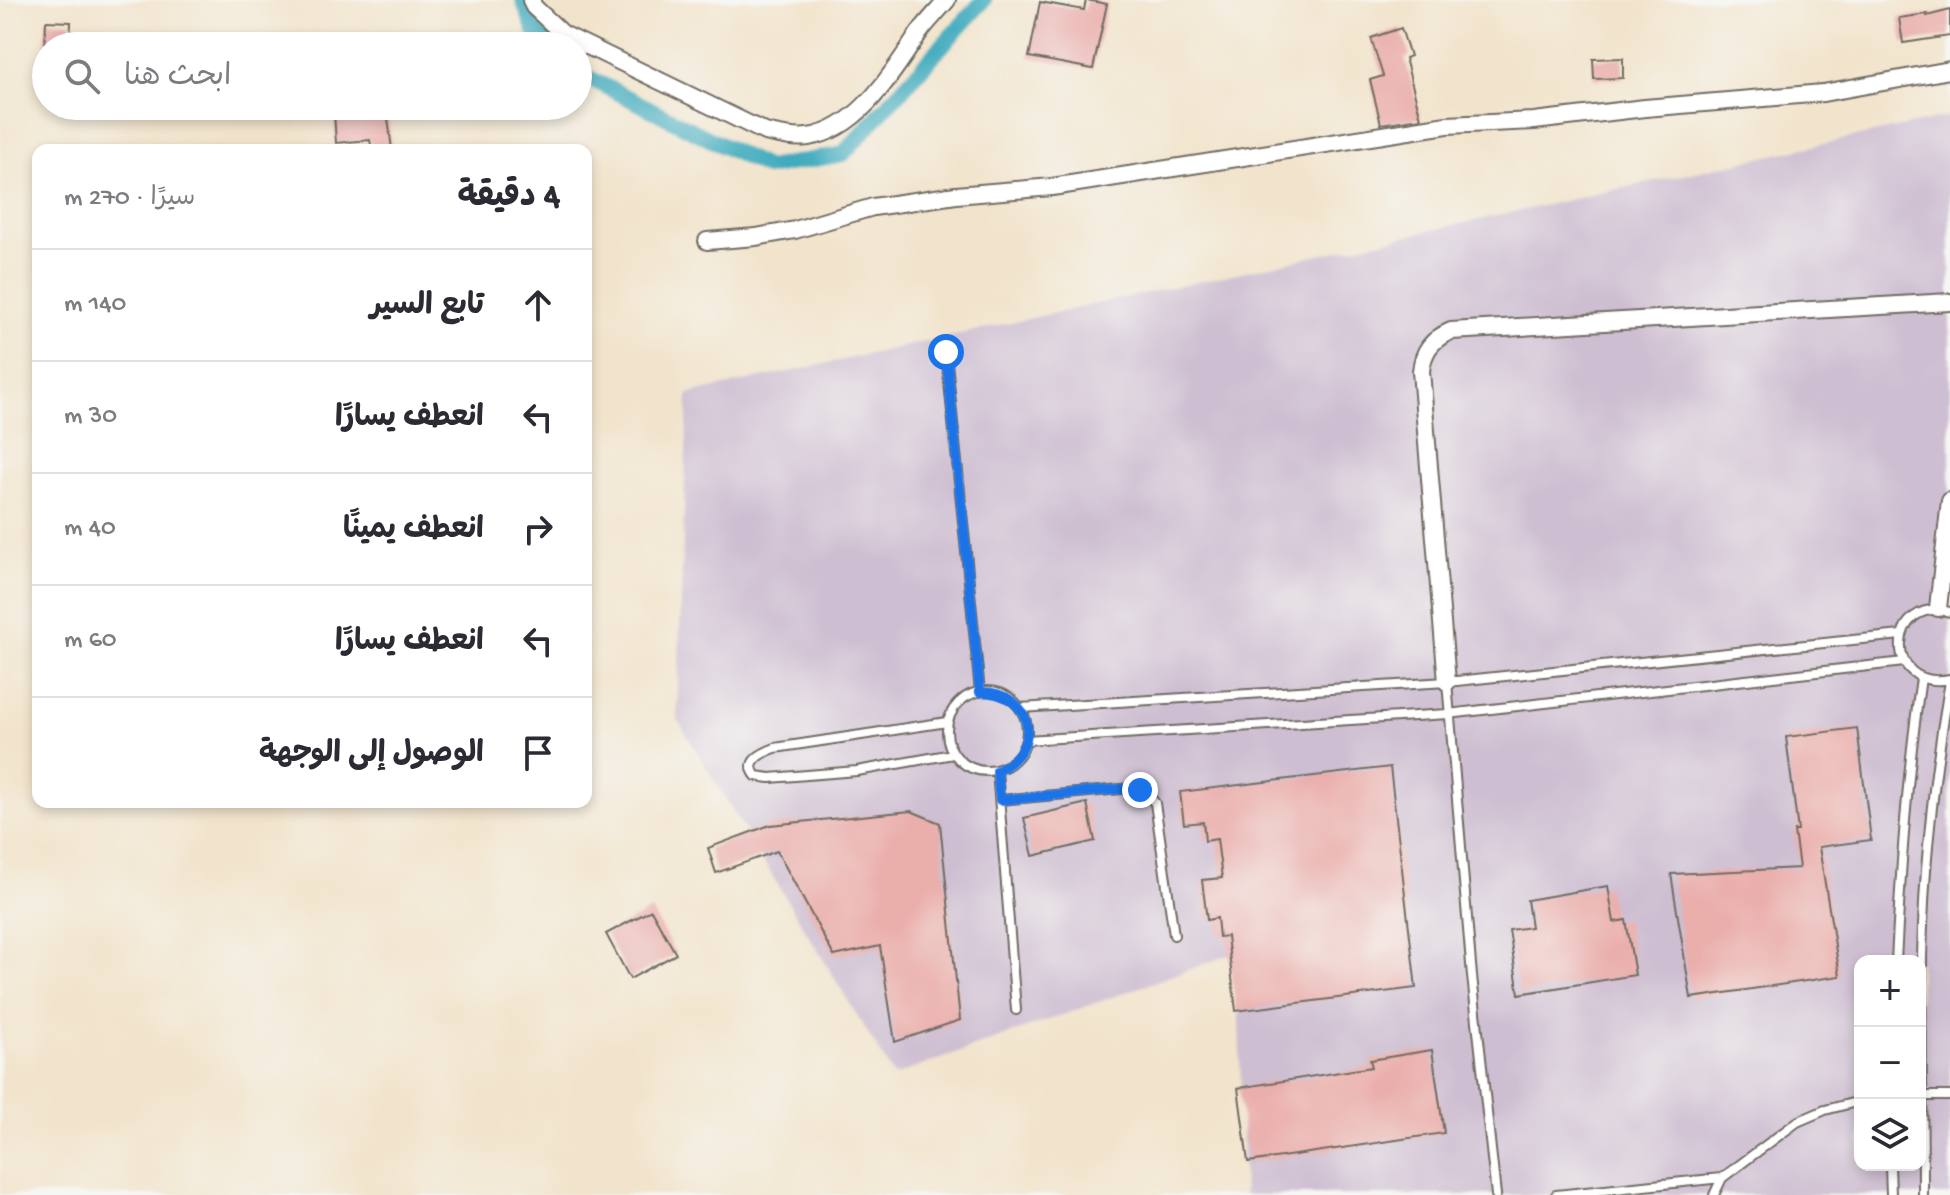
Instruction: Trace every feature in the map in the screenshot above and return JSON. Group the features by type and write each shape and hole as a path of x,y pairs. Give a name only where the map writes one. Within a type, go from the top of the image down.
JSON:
{"street":[{"path":"531,0 534,7 561,32"},
{"path":"592,48 765,132 809,137 835,128 864,106 895,71 921,30 947,0"},
{"path":"707,241 795,230 873,207 956,195 1052,187 1447,125 1534,121 1823,93 1950,70"},
{"path":"1447,682 1421,371 1426,350 1437,338 1451,331 1950,302"},
{"path":"1944,610 1950,501"}],"lane":[{"path":"946,352 980,692"},
{"path":"1922,1027 1926,871 1936,764 1950,680 1936,682 1911,672 1900,649 1901,635 1915,615 1926,610 1944,610"},
{"path":"1020,708 1447,682 1901,635"},
{"path":"1026,740 1448,714 1904,662"},
{"path":"1896,955 1910,750 1921,678"},
{"path":"1447,682 1472,976 1496,1195"},
{"path":"980,692 995,692 1009,698 1020,708 1025,718 1026,740 1021,754 1011,764 997,771 983,772 966,767 953,754 948,744 947,722 954,708 965,697 980,692"},
{"path":"947,722 775,748 757,757 752,769 756,776 770,778 857,771 953,754"},
{"path":"997,771 1016,1010"},
{"path":"1000,800 1132,788 1146,793 1155,803 1174,935"},
{"path":"1926,1096 1950,1096"},
{"path":"1921,1099 1923,1195"},
{"path":"1714,1195 1722,1178 1797,1122 1854,1103"},
{"path":"1890,1171 1891,1195"},
{"path":"1556,1195 1722,1178"}],"shaded area":[{"path":"1950,116 1950,1195 1244,1195 1237,952 894,1076 677,719 688,394"}],"building":[{"path":"1086,0 1107,4 1093,69 1029,57 1040,2 1084,10"},
{"path":"1950,10 1950,36 1903,43 1899,18"},
{"path":"46,21 71,22 71,32 46,32"},
{"path":"1401,28 1410,56 1405,58 1421,118 1381,124 1370,80 1383,76 1371,38"},
{"path":"1623,58 1623,78 1594,79 1593,59"},
{"path":"334,120 388,120 391,144 371,144 370,140 336,143"},
{"path":"1857,728 1871,840 1819,847 1840,976 1691,998 1671,874 1799,868 1794,831 1798,831 1786,737"},
{"path":"1390,767 1416,988 1236,1011 1227,936 1219,937 1217,918 1207,920 1202,880 1222,878 1217,839 1205,841 1203,822 1184,824 1180,792"},
{"path":"1087,803 1095,841 1033,856 1024,818"},
{"path":"911,811 940,823 960,1020 895,1042 880,946 834,956 777,851 716,873 708,848 770,825"},
{"path":"1608,886 1614,922 1626,920 1635,975 1519,994 1509,930 1531,927 1527,900"},
{"path":"651,910 676,954 630,979 606,934"},
{"path":"1432,1050 1444,1133 1248,1162 1238,1088 1372,1067 1370,1060"}],"waterway":[{"path":"523,0 536,32"},
{"path":"592,80 767,168 843,154 984,0"}],"route":[{"path":"946,352 980,692 995,692 1009,698 1020,708 1027,729 1021,754 997,771 1000,800 1132,788 1140,790"}]}
